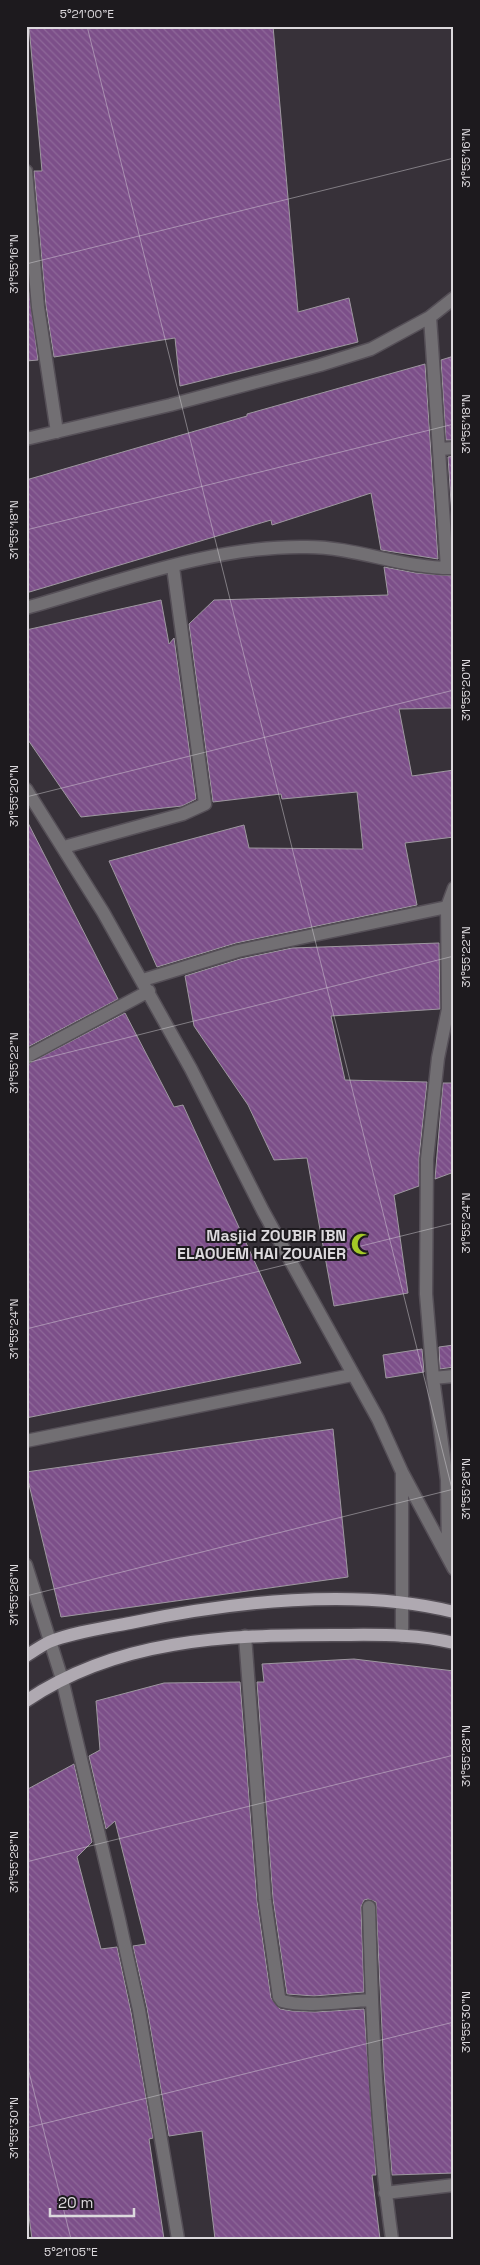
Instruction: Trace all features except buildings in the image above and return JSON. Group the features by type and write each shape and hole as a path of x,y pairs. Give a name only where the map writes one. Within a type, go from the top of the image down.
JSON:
{"main road":[{"path":"26,1656 49,1642 148,1619 245,1603 326,1600 402,1602 454,1612"},
{"path":"26,1701 62,1679 135,1651 186,1641 245,1636 402,1636 454,1643"}],"street":[{"path":"26,171 38,307 57,432"},
{"path":"26,439 320,365 371,349 430,317 454,298"},
{"path":"26,608 173,566 235,552 305,546 328,547 372,558 450,568 430,317"},
{"path":"440,449 454,448"},
{"path":"64,847 183,814 205,804 173,566"},
{"path":"26,789 64,847 146,986 352,1375 378,1420 402,1472 454,1569"},
{"path":"448,1555 450,1480 433,1378 426,1294 427,1159 438,1058 451,1009 447,907 454,888"},
{"path":"26,1057 146,986 238,950 447,907"},
{"path":"26,1442 352,1375"},
{"path":"433,1378 454,1376"},
{"path":"402,1472 402,1636"},
{"path":"26,1565 62,1679 139,2010 178,2239"},
{"path":"245,1636 265,1900 279,1997 282,2001 287,2002 315,2003 371,2000"},
{"path":"369,1907 371,2000 379,2134 392,2239"},
{"path":"386,2192 454,2185"}],"place":[{"name":"Masjid ZOUBIR IBN ELAOUEM HAI ZOUAIER","path":"362,1244"}]}
